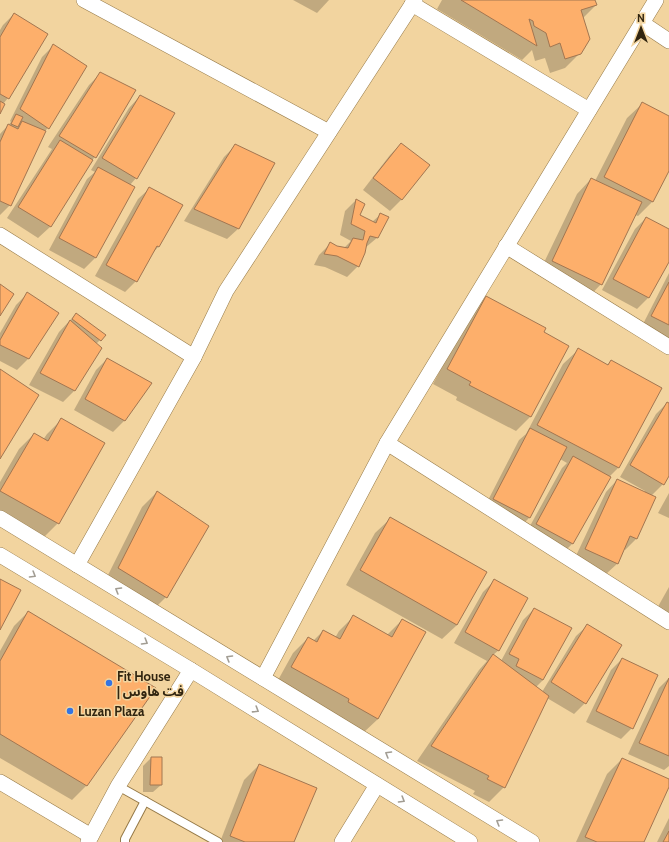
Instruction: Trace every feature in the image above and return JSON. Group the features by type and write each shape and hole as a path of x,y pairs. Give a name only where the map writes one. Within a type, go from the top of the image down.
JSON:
{"street":[{"path":"84,0 329,132"},
{"path":"263,678 387,443 656,0"},
{"path":"77,565 194,357 226,291 414,2 589,110"},
{"path":"642,23 669,41"},
{"path":"0,235 194,357"},
{"path":"506,246 669,347"},
{"path":"387,443 669,622"},
{"path":"0,518 532,842"},
{"path":"0,555 470,842"},
{"path":"0,782 89,839 118,786 190,670"},
{"path":"342,842 377,785"}],"lane":[{"path":"118,786 218,842"},
{"path":"125,842 125,839 145,801"}],"building":[{"path":"461,0 595,0 597,5 581,10 590,39 581,54 565,59 560,43 550,47 546,33 534,26 533,21 529,19 537,46"},
{"path":"14,13 48,34 9,99 0,94 0,37"},
{"path":"53,44 87,66 49,129 20,109"},
{"path":"100,72 136,90 96,158 59,136"},
{"path":"140,95 175,113 137,179 102,158"},
{"path":"0,101 5,104 0,114"},
{"path":"642,102 669,116 669,171 653,202 604,177"},
{"path":"16,114 23,117 18,127 11,124"},
{"path":"22,121 46,131 11,206 0,201 0,142 8,124 18,129"},
{"path":"60,140 93,160 51,227 18,207"},
{"path":"401,143 430,165 402,200 373,178"},
{"path":"235,144 275,163 239,229 194,209"},
{"path":"98,167 135,187 96,258 59,238"},
{"path":"591,178 642,202 602,285 552,261"},
{"path":"149,187 183,205 159,247 157,246 137,282 106,265"},
{"path":"356,199 365,204 360,215 376,223 380,213 389,217 378,238 370,236 359,267 337,256 324,254 330,242 337,246 348,248 353,238 363,240 365,231 351,224"},
{"path":"646,217 669,229 669,262 649,298 613,279"},
{"path":"669,282 669,325 651,316"},
{"path":"0,284 14,294 0,316"},
{"path":"27,292 59,313 29,359 0,345 0,340"},
{"path":"486,296 546,328 544,332 569,346 531,417 469,385 471,382 447,369"},
{"path":"76,313 106,335 101,341 72,319"},
{"path":"70,320 102,348 75,391 40,373"},
{"path":"578,348 608,365 611,360 662,388 619,468 537,425"},
{"path":"107,358 152,383 125,421 85,399"},
{"path":"0,369 39,395 0,459"},
{"path":"667,402 669,403 669,476 664,485 630,465"},
{"path":"61,418 105,443 59,524 0,491 34,433 48,441"},
{"path":"530,428 567,447 530,518 493,499"},
{"path":"573,456 611,477 573,544 536,524"},
{"path":"617,479 656,497 637,539 630,536 618,564 585,549"},
{"path":"157,491 209,526 167,598 118,568"},
{"path":"390,517 487,572 457,625 360,570"},
{"path":"0,579 21,590 0,630"},
{"path":"494,579 528,598 499,651 465,632"},
{"path":"534,608 572,628 543,680 516,666 519,659 509,654"},
{"name":"Luzan Plaza","path":"28,611 156,688 87,786 0,734 0,661"},
{"path":"353,615 392,637 402,619 426,632 378,719 348,702 349,699 291,667 308,637 317,642 323,630 340,639"},
{"path":"587,624 622,645 586,704 551,682"},
{"path":"493,654 549,696 505,788 487,779 489,776 431,746"},
{"path":"622,658 658,675 633,729 596,711"},
{"path":"669,678 669,756 639,743"},
{"path":"151,757 162,757 162,785 150,785"},
{"path":"622,758 669,779 669,787 644,842 597,842 585,837"},
{"path":"259,764 317,788 294,842 245,842 230,836"},
{"path":"669,831 669,842 663,842"}],"place":[{"name":"Fit House | فت هاوس","path":"109,683"},
{"name":"Luzan Plaza","path":"70,711"}]}
